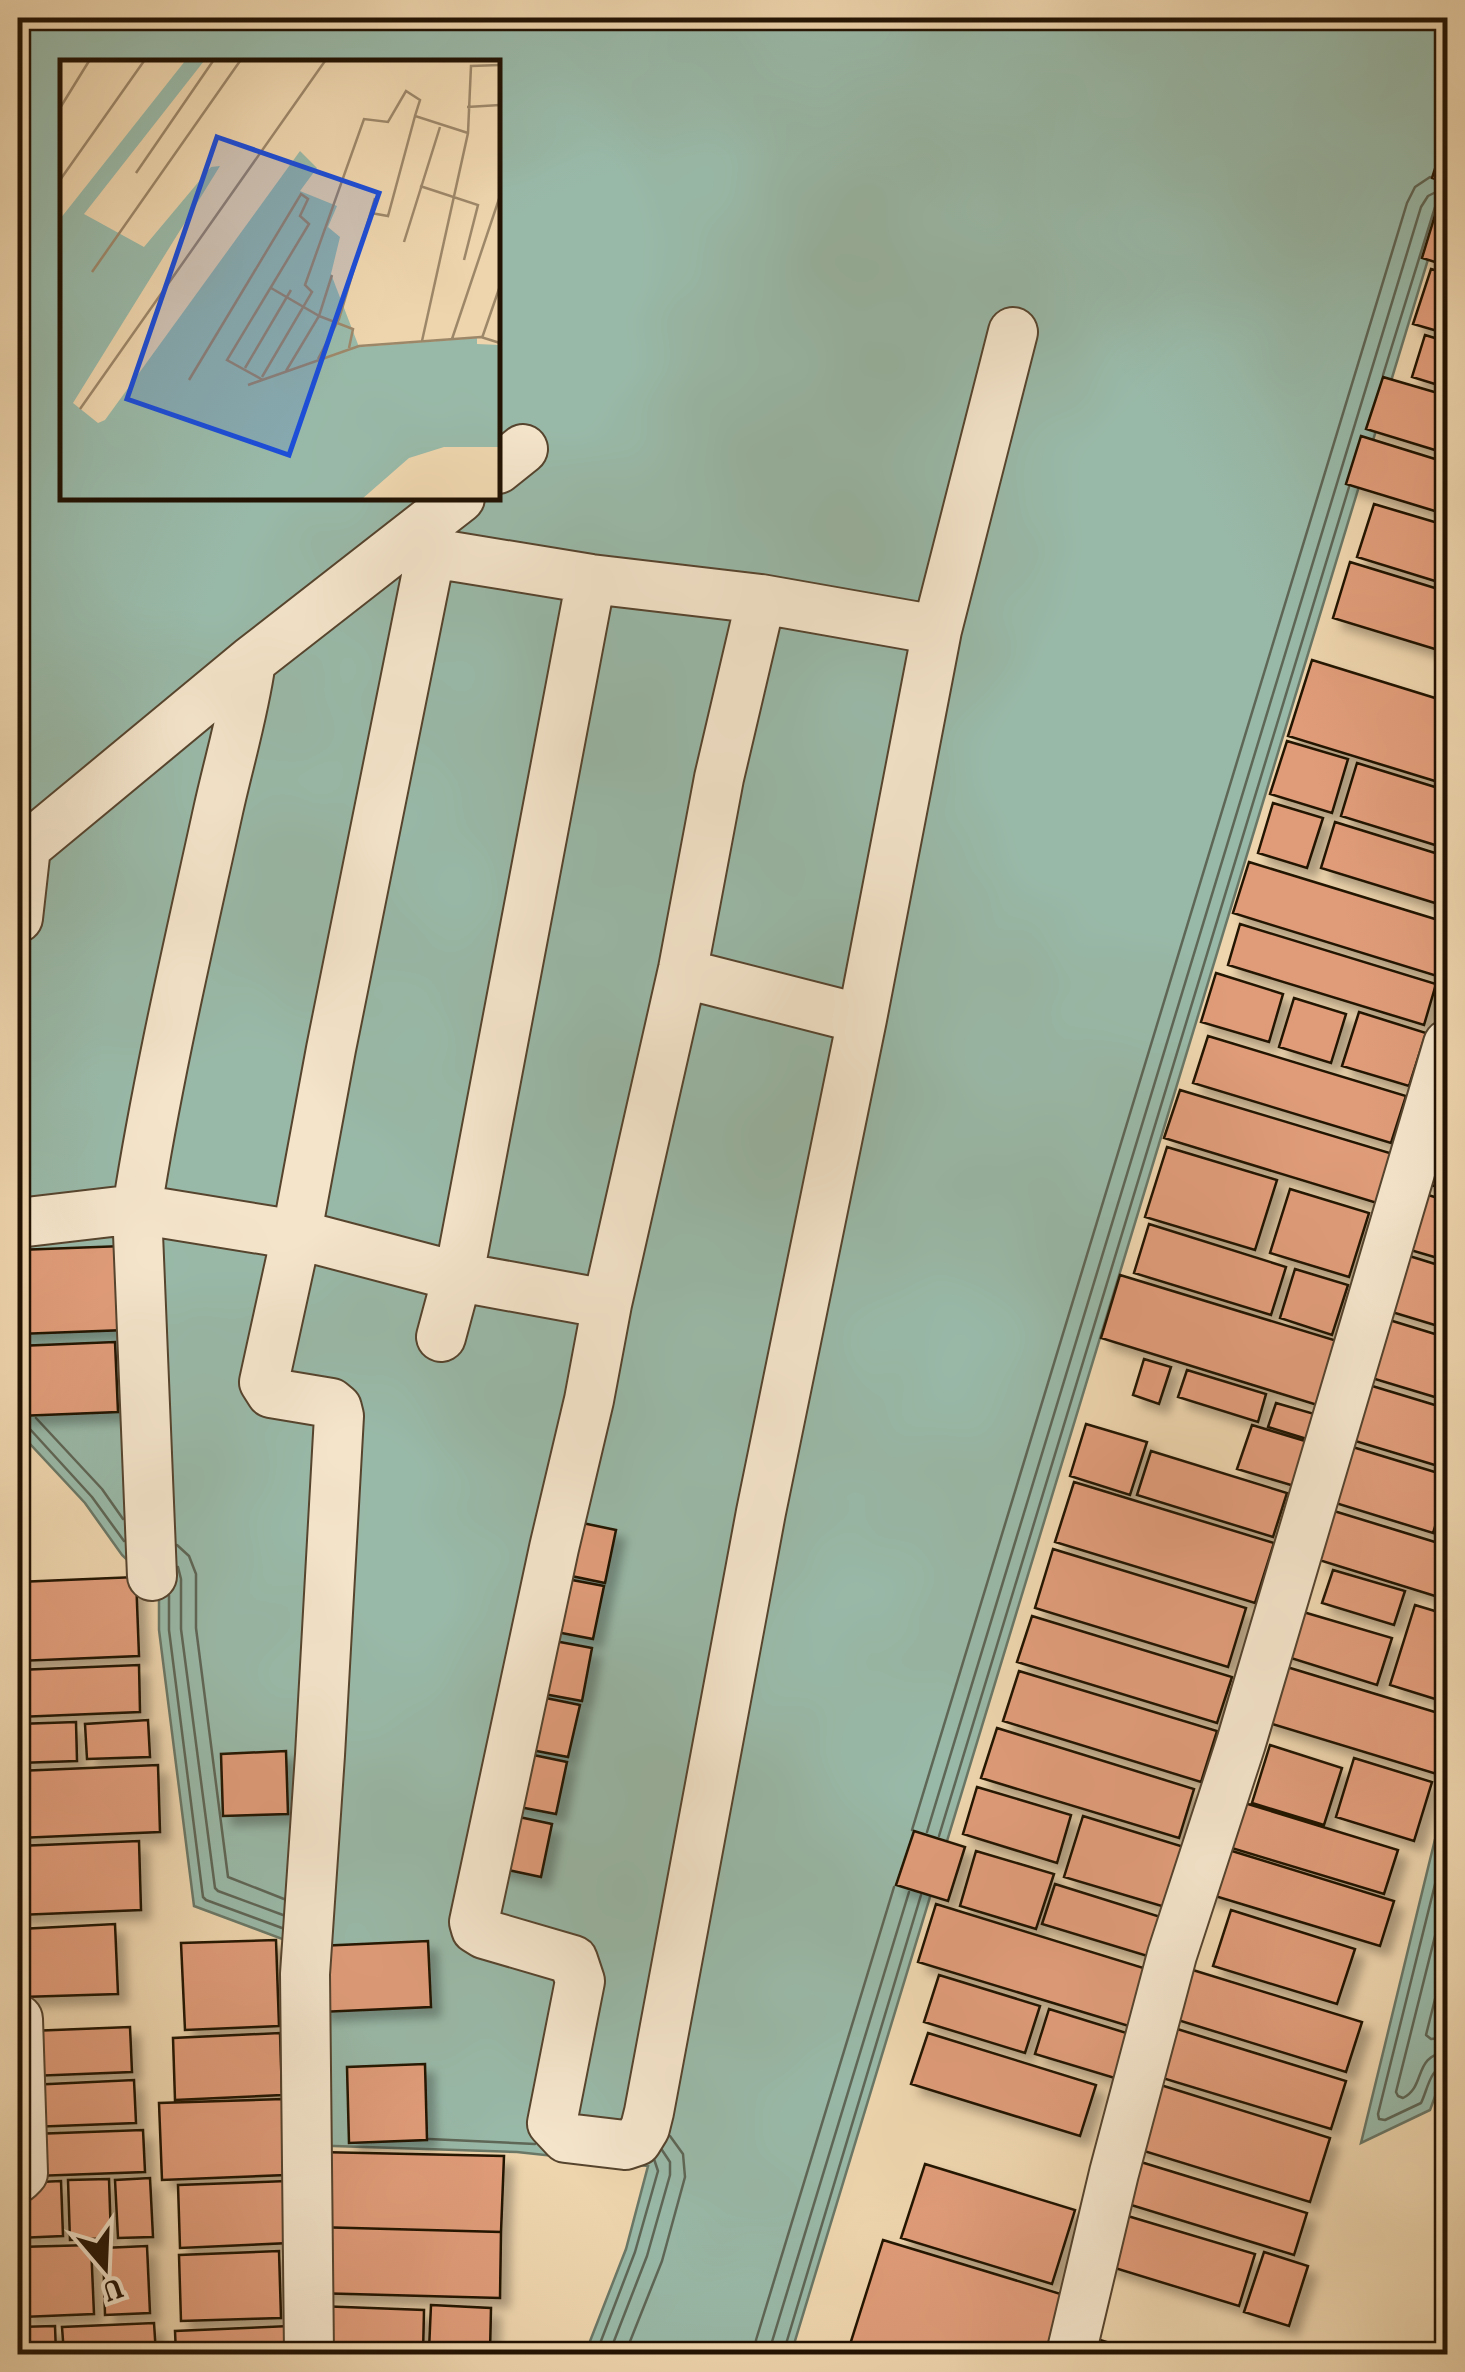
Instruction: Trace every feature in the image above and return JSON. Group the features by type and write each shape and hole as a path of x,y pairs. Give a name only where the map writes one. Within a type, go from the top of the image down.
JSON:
{"street":[{"path":"762,598 719,778 683,969 474,1922 484,1934 572,1960 580,1981 552,2123 566,2138 625,2145 637,2141 649,2112 761,1512 937,630 1013,332"},
{"path":"18,918 22,850 251,662 422,544 458,500"},
{"path":"422,544 591,579 762,598 937,630"},
{"path":"310,2354 305,1974 339,1416 331,1403 271,1393 264,1382 296,1235 422,544"},
{"path":"441,1337 459,1277 591,579"},
{"path":"152,1576 137,1209 151,1118 251,662"},
{"path":"683,969 862,1019"},
{"path":"1071,2354 1172,1955 1242,1743 1448,1044"},
{"path":"18,1222 137,1209 296,1235 459,1277 607,1304"},
{"path":"18,2018 23,2173 18,2178"}],"water":[{"path":"18,18 1447,18 1447,197 791,2354 585,2354 626,2249 648,2166 517,2152 304,2145 304,1947 194,1906 159,1630 159,1578 142,1574 122,1555 85,1503 18,1431"},
{"path":"1447,1790 1447,2064 1430,2110 1361,2143"}],"building":[{"path":"1448,129 1448,183 1432,178"},
{"path":"1443,189 1448,190 1448,266 1422,258"},
{"path":"1431,269 1448,274 1448,334 1413,324"},
{"path":"1425,335 1448,342 1448,388 1412,377"},
{"path":"1383,377 1448,396 1448,454 1366,429"},
{"path":"1361,436 1448,463 1448,515 1346,484"},
{"path":"1374,504 1448,526 1448,585 1357,557"},
{"path":"1350,562 1448,592 1448,653 1333,618"},
{"path":"1312,660 1448,702 1448,785 1288,736"},
{"path":"1287,741 1348,759 1332,813 1270,794"},
{"path":"1357,763 1448,791 1448,849 1341,816"},
{"path":"1273,803 1323,818 1307,868 1258,853"},
{"path":"1335,822 1448,857 1448,907 1321,868"},
{"path":"1249,862 1448,923 1448,944 1437,976 1233,913"},
{"path":"1240,924 1436,984 1424,1025 1228,965"},
{"path":"1216,973 1283,994 1269,1042 1201,1022"},
{"path":"1294,998 1346,1014 1331,1063 1279,1047"},
{"path":"1359,1012 1426,1033 1409,1086 1342,1066"},
{"path":"1208,1036 1406,1096 1391,1143 1193,1083"},
{"path":"1180,1090 1393,1154 1377,1203 1164,1138"},
{"path":"1431,1126 1448,1131 1448,1190 1414,1180"},
{"path":"1167,1147 1277,1180 1255,1250 1145,1217"},
{"path":"1290,1189 1369,1213 1349,1277 1270,1253"},
{"path":"1418,1192 1448,1201 1448,1261 1400,1247"},
{"path":"1149,1224 1286,1267 1271,1315 1134,1273"},
{"path":"123,1246 126,1330 18,1334 18,1250"},
{"path":"1390,1250 1448,1268 1448,1329 1372,1306"},
{"path":"1295,1269 1348,1285 1332,1335 1280,1318"},
{"path":"1120,1275 1347,1344 1327,1408 1101,1338"},
{"path":"1373,1315 1448,1338 1448,1401 1355,1373"},
{"path":"115,1342 118,1412 18,1416 18,1346"},
{"path":"1144,1359 1171,1367 1159,1404 1133,1395"},
{"path":"1187,1370 1266,1394 1258,1422 1178,1397"},
{"path":"1359,1382 1448,1409 1448,1469 1342,1437"},
{"path":"1276,1403 1318,1415 1310,1440 1268,1427"},
{"path":"1086,1424 1147,1442 1130,1495 1070,1476"},
{"path":"1252,1425 1315,1444 1301,1488 1237,1469"},
{"path":"1346,1445 1448,1476 1433,1533 1329,1501"},
{"path":"1151,1451 1287,1493 1273,1537 1137,1495"},
{"path":"1074,1482 1274,1543 1255,1603 1055,1542"},
{"path":"1334,1511 1448,1546 1448,1600 1319,1560"},
{"path":"568,1520 616,1530 605,1583 557,1573"},
{"path":"1053,1549 1246,1608 1228,1667 1035,1608"},
{"path":"1333,1570 1405,1591 1394,1625 1322,1603"},
{"path":"136,1577 139,1656 18,1661 18,1582"},
{"path":"556,1577 604,1586 593,1639 546,1630"},
{"path":"1415,1605 1448,1615 1448,1703 1390,1685"},
{"path":"1293,1609 1392,1638 1377,1685 1278,1654"},
{"path":"1032,1616 1232,1677 1217,1723 1017,1662"},
{"path":"544,1639 592,1648 582,1701 533,1692"},
{"path":"1277,1664 1448,1716 1448,1752 1440,1775 1259,1720"},
{"path":"139,1665 140,1712 18,1717 18,1670"},
{"path":"1019,1671 1217,1731 1201,1782 1003,1721"},
{"path":"531,1695 580,1705 568,1757 521,1748"},
{"path":"148,1720 150,1757 87,1759 85,1724"},
{"path":"76,1722 77,1761 18,1763 18,1724"},
{"path":"997,1728 1194,1789 1179,1838 981,1778"},
{"path":"1270,1745 1342,1768 1324,1825 1252,1803"},
{"path":"286,1751 288,1814 223,1816 221,1754"},
{"path":"519,1752 567,1762 556,1814 509,1805"},
{"path":"1354,1758 1432,1782 1414,1841 1336,1817"},
{"path":"158,1765 160,1832 18,1838 18,1771"},
{"path":"977,1787 1071,1815 1057,1863 963,1834"},
{"path":"1238,1801 1398,1850 1384,1894 1225,1846"},
{"path":"505,1814 552,1824 541,1877 494,1867"},
{"path":"1083,1816 1184,1847 1165,1907 1064,1877"},
{"path":"914,1831 965,1847 948,1901 896,1885"},
{"path":"139,1841 141,1910 18,1915 18,1846"},
{"path":"1219,1847 1394,1901 1380,1946 1205,1893"},
{"path":"976,1851 1054,1874 1036,1929 960,1906"},
{"path":"1055,1884 1167,1919 1154,1958 1042,1924"},
{"path":"936,1904 1150,1970 1132,2027 918,1962"},
{"path":"1231,1910 1355,1949 1337,2004 1213,1966"},
{"path":"115,1924 118,1994 22,1997 20,1929"},
{"path":"276,1940 279,2026 185,2030 181,1943"},
{"path":"428,1941 431,2007 320,2012 318,1946"},
{"path":"1183,1967 1362,2022 1346,2072 1168,2017"},
{"path":"939,1975 1040,2006 1025,2053 924,2022"},
{"path":"1049,2009 1133,2035 1118,2079 1035,2054"},
{"path":"130,2027 132,2072 31,2076 30,2031"},
{"path":"1174,2028 1346,2081 1331,2129 1159,2077"},
{"path":"280,2033 282,2095 175,2100 173,2038"},
{"path":"928,2033 1096,2085 1080,2136 911,2084"},
{"path":"425,2064 427,2140 349,2143 347,2067"},
{"path":"134,2080 136,2123 30,2127 29,2085"},
{"path":"1151,2082 1330,2138 1310,2202 1131,2147"},
{"path":"283,2099 286,2175 162,2180 159,2103"},
{"path":"143,2130 145,2172 35,2176 33,2134"},
{"path":"318,2152 504,2156 501,2232 315,2227"},
{"path":"1131,2159 1307,2213 1294,2255 1118,2201"},
{"path":"925,2164 1075,2210 1052,2284 901,2238"},
{"path":"150,2178 153,2237 118,2238 115,2180"},
{"path":"109,2179 111,2238 70,2240 68,2180"},
{"path":"61,2181 63,2236 18,2238 18,2183"},
{"path":"287,2181 289,2243 180,2248 178,2185"},
{"path":"1121,2214 1255,2254 1239,2306 1105,2265"},
{"path":"315,2227 501,2232 500,2298 313,2293"},
{"path":"883,2240 1064,2295 1045,2354 847,2354"},
{"path":"91,2245 94,2314 22,2317 19,2247"},
{"path":"147,2246 150,2313 105,2315 103,2248"},
{"path":"279,2251 281,2318 181,2321 179,2255"},
{"path":"1264,2252 1308,2266 1289,2326 1244,2312"},
{"path":"431,2305 491,2308 490,2352 429,2350"},
{"path":"317,2306 424,2310 423,2354 315,2354"},
{"path":"1444,2310 1448,2311 1448,2354 1434,2354"},
{"path":"154,2323 156,2354 64,2354 62,2327"},
{"path":"55,2326 56,2354 18,2354 18,2327"},
{"path":"289,2326 290,2354 176,2354 175,2331"},
{"path":"1083,2335 1147,2354 1077,2354"}]}
